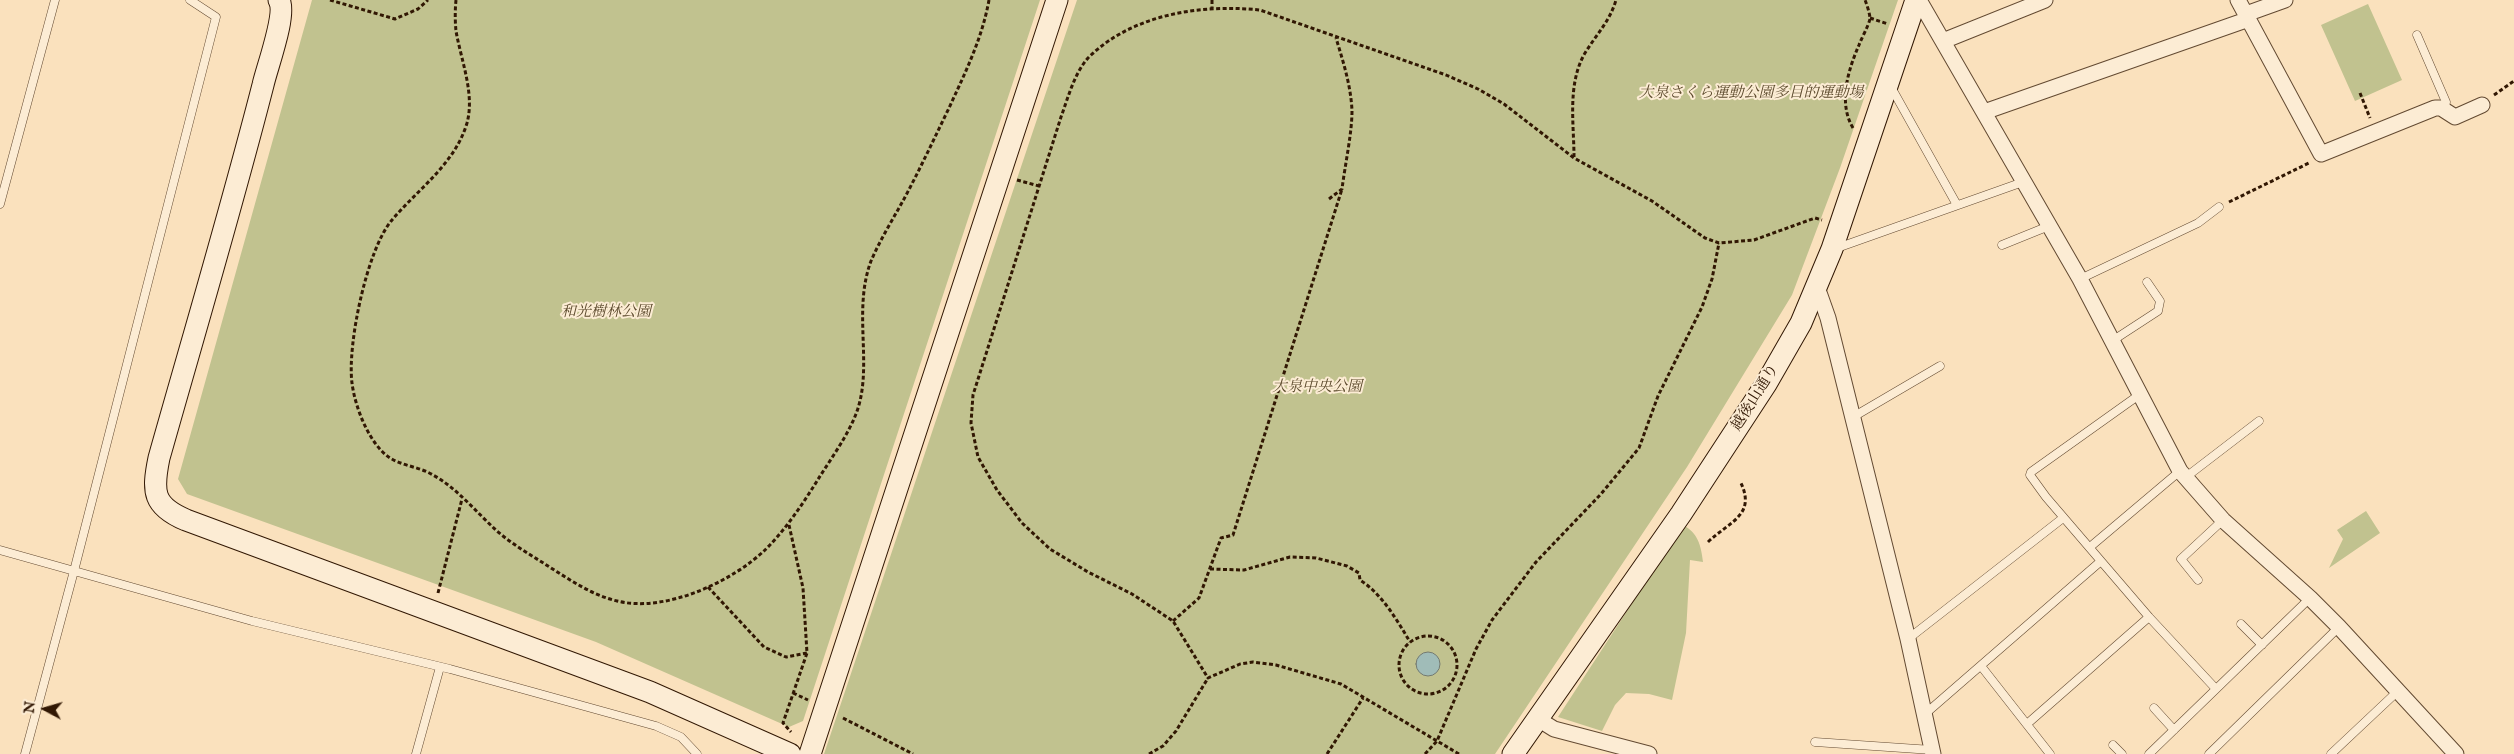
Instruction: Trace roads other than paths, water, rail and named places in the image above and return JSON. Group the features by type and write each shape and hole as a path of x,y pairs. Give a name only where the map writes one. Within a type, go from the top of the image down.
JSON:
{"street":[{"path":"279,0 281,5 280,18 263,84 159,458 155,483 157,499 166,510 186,520 434,610 650,692 790,754"},
{"path":"810,754 1057,0"},
{"path":"1918,0 2080,279 2139,395 2183,474 2224,520 2339,627 2456,754"},
{"name":"越後山通り","path":"1514,754 1681,514 1760,392 1801,323 1832,249 1918,0"},
{"path":"1943,41 2044,0"},
{"path":"2238,0 2321,154 2435,108 2444,110 2455,117 2482,105"},
{"path":"1984,112 2247,16 2285,0"},
{"path":"1817,287 1828,318 1908,639 1932,752"},
{"path":"1538,719 1554,729 1649,754"}],"lane":[{"path":"0,204 55,0"},
{"path":"24,754 74,571 216,17 190,0"},
{"path":"2417,35 2446,102 2444,110"},
{"path":"1889,84 1957,205"},
{"path":"1832,249 2023,182"},
{"path":"2080,279 2198,223 2219,207"},
{"path":"2002,245 2049,226"},
{"path":"2112,341 2158,311 2160,301 2147,282"},
{"path":"1853,417 1940,366"},
{"path":"2139,395 2031,472 2030,475 2064,518 2149,617 2216,689"},
{"path":"2090,547 2183,474 2259,420"},
{"path":"1908,639 2064,518"},
{"path":"2198,580 2181,560 2224,520"},
{"path":"0,550 252,621 440,667 656,726 681,737 696,754"},
{"path":"1925,714 2101,561"},
{"path":"2149,754 2310,598"},
{"path":"2027,724 2149,617"},
{"path":"2241,624 2262,645"},
{"path":"2209,754 2339,627"},
{"path":"1981,666 2050,754"},
{"path":"416,754 440,667"},
{"path":"2331,754 2398,691"},
{"path":"2154,708 2174,730"},
{"path":"1815,742 1932,752"},
{"path":"2113,744 2122,754"}],"water":[{"path":"1428,652 1437,655 1440,664 1437,673 1428,676 1419,673 1416,664 1419,655"}],"park label":[{"name":"大泉さくら運動公園多目的運動場","path":"1751,94"},
{"name":"和光樹林公園","path":"606,313"},
{"name":"大泉中央公園","path":"1317,388"}]}
